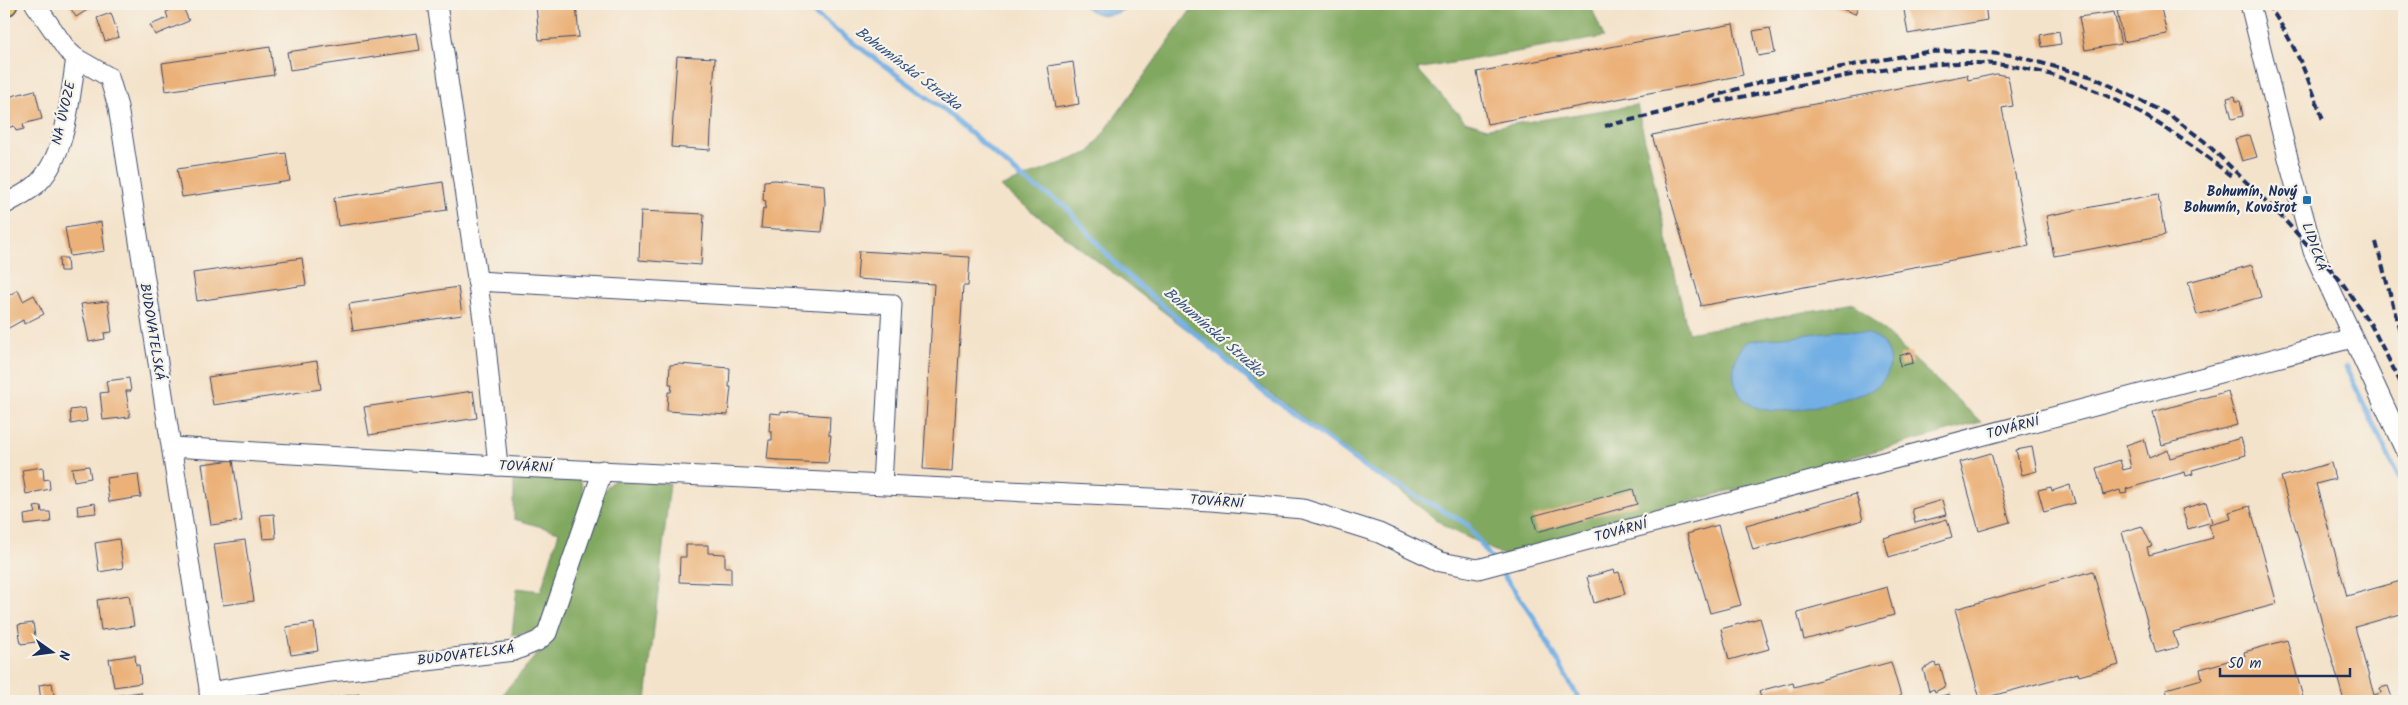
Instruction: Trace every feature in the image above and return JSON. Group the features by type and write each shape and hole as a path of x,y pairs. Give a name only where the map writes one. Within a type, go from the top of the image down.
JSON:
{"street":[{"name":"BUDOVATELSKÁ","path":"35,4 59,41 76,58 108,77 118,107 210,697 330,672 514,651 538,641 547,633 603,470"},
{"path":"437,4 477,281 498,466"},
{"name":"LIDICKÁ","path":"2250,4 2313,251 2404,448"},
{"name":"NA ÚVOZE","path":"4,205 37,184 48,170 66,120 76,58"},
{"path":"477,281 892,304 882,484"},
{"name":"TOVÁRNÍ","path":"172,447 498,466 1211,501 1303,509 1379,533 1441,562 1478,569 2352,338"}],"green space":[{"path":"1195,4 1590,4 1604,37 1417,69 1465,121 1487,128 1637,105 1688,333 1854,303 1981,422 1652,512 1505,556 1446,527 1000,187 1090,152"},
{"path":"514,474 580,478 584,495 541,629 512,635 517,588 541,591 559,532 514,519"},
{"path":"614,480 670,483 646,701 503,701 504,692 551,638 598,497"}],"water":[{"path":"1082,4 1131,4 1119,12 1106,15 1094,12"},
{"path":"1835,331 1854,331 1879,339 1886,349 1890,362 1887,373 1881,383 1870,391 1793,410 1772,411 1755,407 1741,397 1734,379 1734,368 1738,353 1748,341"}],"building":[{"path":"68,4 97,4 76,17"},
{"path":"536,4 576,4 579,37 539,40"},
{"path":"1830,4 1859,4 1855,14"},
{"path":"1903,4 1985,4 1987,20 1908,34"},
{"path":"2160,4 2167,34 2123,42 2117,11"},
{"path":"182,5 189,21 155,35 150,25 168,18 166,12"},
{"path":"2114,12 2121,44 2085,50 2079,17"},
{"path":"111,13 119,37 105,41 97,18"},
{"path":"1733,24 1743,75 1487,124 1477,72"},
{"path":"1770,28 1775,53 1758,56 1753,31"},
{"path":"2059,31 2061,44 2042,47 2040,35"},
{"path":"417,33 420,50 290,70 287,52"},
{"path":"270,47 274,75 166,91 162,63"},
{"path":"677,56 715,58 710,150 671,147"},
{"path":"1073,62 1079,104 1055,108 1048,66"},
{"path":"1996,74 2008,76 2013,106 2002,108 2029,246 1700,306 1701,304 1652,135 1967,75 1968,80"},
{"path":"35,90 42,119 23,124 24,129 16,131 14,126 4,129 4,98"},
{"path":"2235,96 2236,101 2240,101 2243,116 2232,119 2227,98"},
{"path":"2250,135 2257,157 2242,161 2235,139"},
{"path":"286,153 290,181 182,197 177,169"},
{"path":"775,180 824,185 825,204 822,232 761,228 763,208 765,209 766,201 763,200 764,181"},
{"path":"443,182 447,210 338,226 334,198"},
{"path":"2158,194 2165,235 2054,256 2046,216"},
{"path":"641,211 704,214 701,265 639,260"},
{"path":"101,222 105,251 70,256 65,228"},
{"path":"859,251 970,257 968,286 963,286 952,471 923,469 934,284 857,279"},
{"path":"59,258 67,258 68,271 60,271"},
{"path":"302,258 306,285 197,301 193,273"},
{"path":"2252,265 2261,297 2197,315 2188,282"},
{"path":"458,287 462,315 353,331 349,304"},
{"path":"18,290 23,301 34,295 44,314 24,324 23,320 7,329 4,323 4,298"},
{"path":"108,301 112,332 104,333 105,339 89,342 81,304"},
{"path":"1911,352 1913,363 1900,366 1899,356"},
{"path":"317,361 321,389 213,405 208,377"},
{"path":"670,365 730,368 729,387 731,387 728,415 667,411 668,392 671,392 672,384 669,384"},
{"path":"129,378 131,391 126,391 130,417 103,420 100,393 108,392 106,381"},
{"path":"473,391 477,418 369,435 364,407"},
{"path":"2228,391 2237,425 2162,445 2153,412"},
{"path":"85,408 87,421 71,424 70,410"},
{"path":"781,412 830,416 829,435 831,435 828,463 767,459 769,440 772,440 772,432 769,432 770,413 781,414"},
{"path":"2241,438 2246,455 2192,470 2193,474 2186,476 2185,472 2126,489 2127,493 2121,494 2120,490 2103,495 2096,468 2120,460 2123,470 2131,468 2126,445 2144,439 2149,458 2168,450 2170,458"},
{"path":"2032,447 2037,471 2022,475 2016,450"},
{"path":"1991,453 2010,522 1979,531 1960,462"},
{"path":"233,460 242,521 211,525 202,464"},
{"path":"2331,463 2335,479 2316,484 2347,596 2401,581 2404,593 2404,613 2355,627 2374,695 2381,693 2380,688 2388,686 2393,701 2344,701 2281,477"},
{"path":"89,466 91,478 74,481 72,468"},
{"path":"43,467 44,480 49,479 50,489 26,494 22,470"},
{"path":"138,474 141,497 109,502 106,478"},
{"path":"2070,485 2075,503 2044,512 2038,490 2051,487 2052,491"},
{"path":"1633,489 1637,504 1537,532 1533,516"},
{"path":"1856,494 1863,520 1753,550 1746,525"},
{"path":"1942,500 1946,515 1915,523 1912,509"},
{"path":"2206,502 2212,522 2188,529 2182,509"},
{"path":"95,503 96,513 78,515 77,506"},
{"path":"41,506 42,512 50,512 51,522 25,525 24,515 36,513 34,507"},
{"path":"2250,506 2277,604 2173,632 2178,647 2156,653 2122,532 2142,526 2152,546 2147,547 2149,555 2213,538 2209,525 2231,519 2229,512"},
{"path":"274,514 276,538 263,539 260,515"},
{"path":"1947,519 1952,537 1889,557 1884,538"},
{"path":"1718,525 1741,605 1710,613 1687,534"},
{"path":"119,539 123,568 99,572 95,543"},
{"path":"245,540 254,601 223,605 214,544"},
{"path":"686,545 708,545 708,553 725,554 725,567 731,567 731,584 679,582 680,557 686,557"},
{"path":"1614,570 1615,573 1619,572 1625,594 1594,603 1587,577"},
{"path":"2093,571 2119,665 2079,676 2078,673 1980,699 1955,609"},
{"path":"1887,587 1894,615 1804,640 1797,612"},
{"path":"129,595 134,626 101,630 97,600"},
{"path":"1760,618 1769,649 1729,660 1721,629"},
{"path":"33,623 36,642 21,644 18,625"},
{"path":"314,623 318,651 291,655 286,627"},
{"path":"2287,640 2304,701 2169,701 2166,689 2202,679 2200,669 2245,656 2244,652"},
{"path":"135,655 136,665 139,665 141,683 114,687 109,659"},
{"path":"1891,662 1901,696 1886,701 1762,701 1759,691 1793,682 1794,687"},
{"path":"1935,663 1936,666 1940,665 1946,686 1935,692 1934,689 1929,691 1923,669"},
{"path":"52,683 55,700 41,701 39,685"},
{"path":"141,692 142,701 107,701 106,697"},
{"path":"360,694 361,701 318,701 318,700"},
{"path":"1949,694 1951,701 1928,700"}],"waterway":[{"name":"Bohumínská Stružka","path":"801,4 943,109 1027,182 1064,205 1121,270 1266,394 1369,470 1467,524 1493,561"},
{"path":"2346,367 2404,489"},
{"name":"Bohumínská Stružka","path":"1498,568 1533,616 1580,701"}],"railway":[{"path":"2267,4 2300,60 2323,120"},
{"path":"2401,4 2404,11"},
{"path":"1663,112 1763,81 1926,52 1967,51 2012,55 2093,77 2171,116 2204,141 2277,212 2341,281 2371,325 2404,389"},
{"path":"1715,102 1839,77 1902,67 1965,63 2002,65 2038,71 2073,82 2107,96 2172,132 2231,176"},
{"path":"1605,126 1669,111"},
{"path":"2376,242 2404,346"}],"place":[{"name":"Bohumín, Nový Bohumín, Kovošrot","path":"2307,200"}]}
